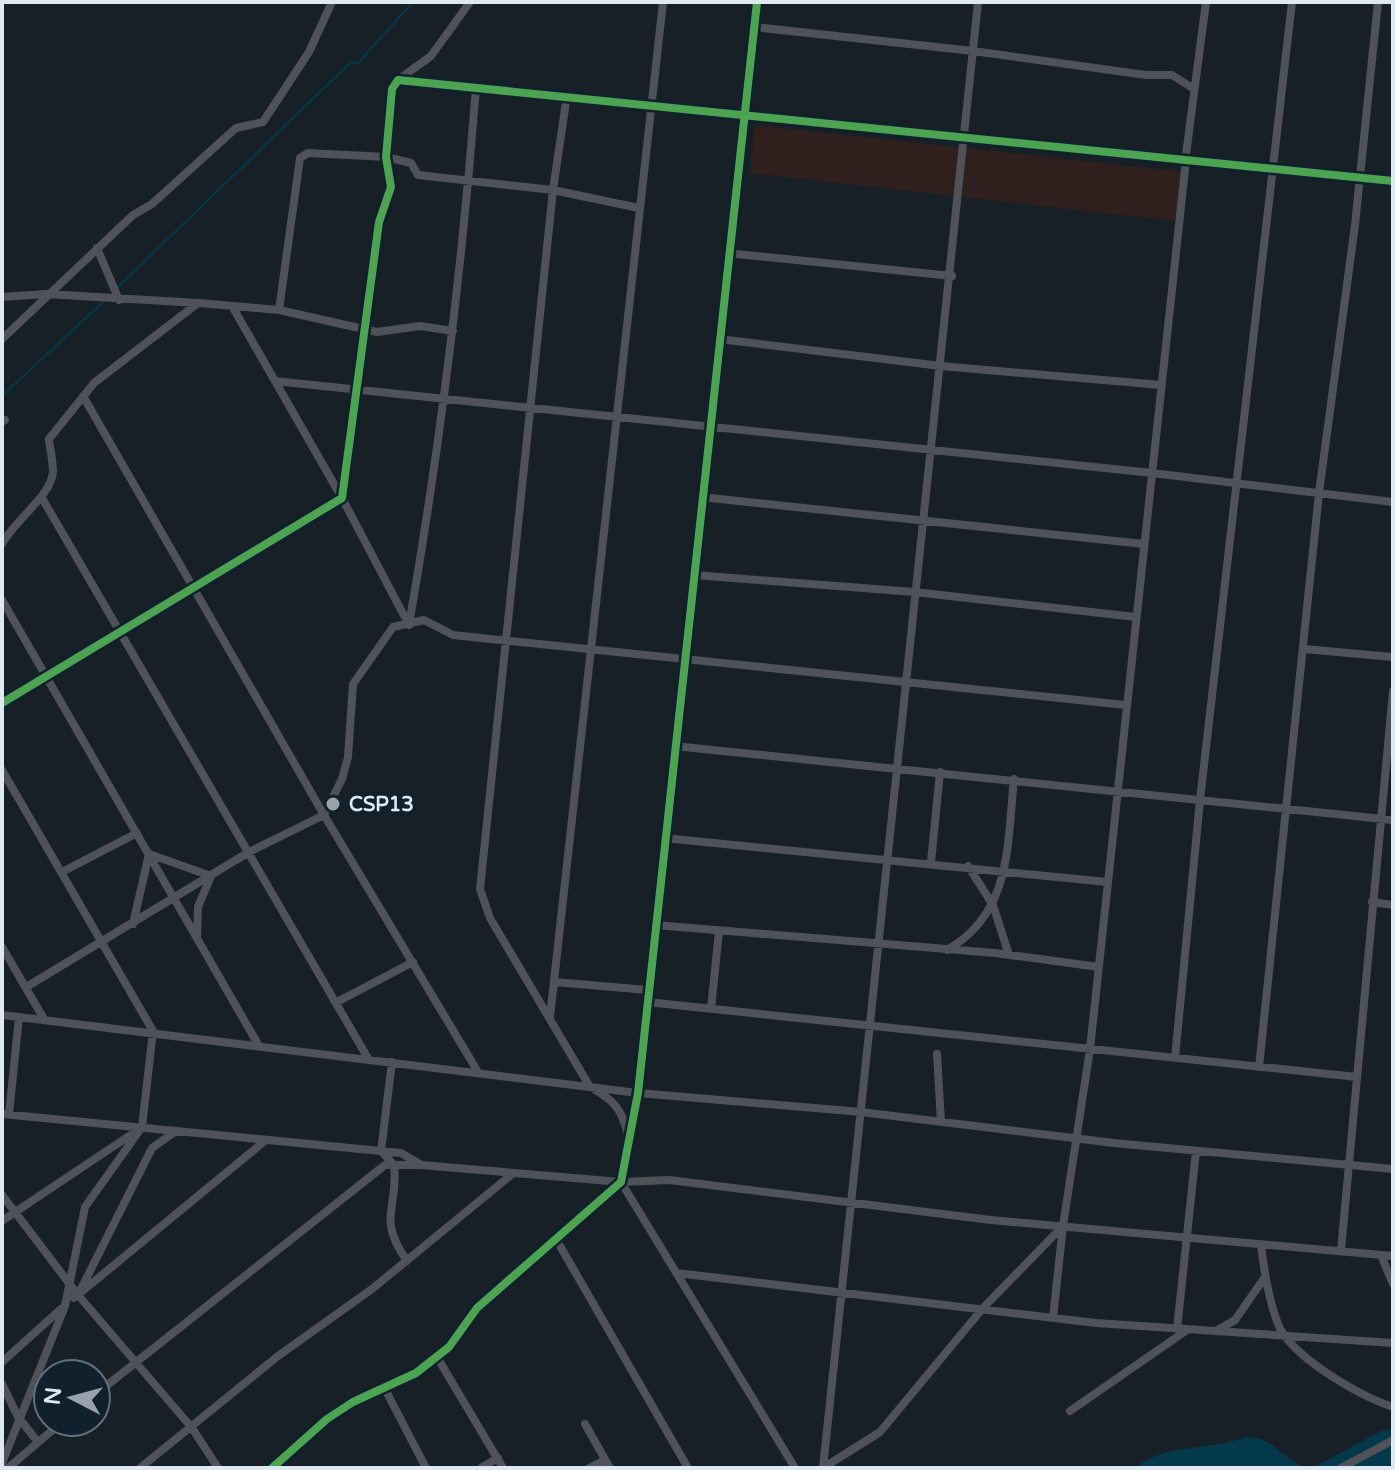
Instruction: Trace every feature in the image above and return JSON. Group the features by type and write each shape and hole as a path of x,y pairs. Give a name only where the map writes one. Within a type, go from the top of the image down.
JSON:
{"street":[{"path":"2,339 97,248 236,128 263,122 309,52 332,2"},
{"path":"342,498 379,222 391,187 386,157 392,89 398,80 431,56 470,2"},
{"path":"550,1017 663,2"},
{"path":"272,1468 327,1419 437,1357 449,1347 477,1308 509,1284 621,1182 638,1093 727,253 757,2"},
{"path":"823,1468 914,592 952,276 978,2"},
{"path":"1053,1318 1063,1226 1090,1049 1161,385 1206,2"},
{"path":"1175,1058 1200,800 1292,2"},
{"path":"1259,1067 1289,808 1319,493 1360,176 1378,2"},
{"path":"754,27 973,51 1146,75 1172,75 1194,89"},
{"path":"398,80 1393,181"},
{"path":"409,625 445,400 476,88"},
{"path":"567,95 553,190 509,640 480,889 490,918 590,1087 611,1098 623,1113 629,1140"},
{"path":"279,310 300,158 320,153 386,157 411,163 418,175 553,190 639,208"},
{"path":"97,248 119,300"},
{"path":"727,253 952,276"},
{"path":"2,297 46,294 199,303 279,310 333,320 364,331 420,326 453,331"},
{"path":"2,544 17,520 42,498 53,474 49,439 83,396 94,383 199,303"},
{"path":"232,306 342,498 409,625"},
{"path":"719,339 941,366 1161,385"},
{"path":"275,381 617,415 1393,502"},
{"path":"83,396 324,815 478,1072"},
{"path":"701,497 1144,544"},
{"path":"42,498 369,1060"},
{"path":"2,703 342,498"},
{"path":"694,575 914,592 1136,617"},
{"path":"2,600 259,1046"},
{"path":"28,986 249,852 324,815 342,779 348,757 353,684 393,627 424,620 438,630 453,635 1126,705"},
{"path":"1304,649 1393,657"},
{"path":"1341,1250 1393,691"},
{"path":"674,746 1393,820"},
{"path":"2,771 153,1031 142,1127 85,1207 65,1306 2,1463"},
{"path":"931,862 940,772"},
{"path":"947,950 969,938 993,905 1004,869 1014,779"},
{"path":"62,872 137,833"},
{"path":"664,838 1004,869 1107,882"},
{"path":"149,854 211,876"},
{"path":"133,924 149,854"},
{"path":"968,866 993,905 1009,955"},
{"path":"197,938 198,907 211,876"},
{"path":"1372,902 1393,905"},
{"path":"655,925 1009,955 1099,967"},
{"path":"711,1009 719,931"},
{"path":"2,947 28,986 44,1019"},
{"path":"337,1002 413,962"},
{"path":"554,982 648,990"},
{"path":"647,1002 1357,1077"},
{"path":"2,1015 153,1031 638,1093 861,1112 1078,1139 1393,1169"},
{"path":"19,1017 6,1114 401,1153 421,1165"},
{"path":"937,1054 941,1122"},
{"path":"392,1062 381,1151 394,1165 388,1221 393,1242 407,1261"},
{"path":"2,1221 14,1210 142,1127"},
{"path":"78,1295 152,1148 176,1131"},
{"path":"2,1362 266,1140"},
{"path":"1182,1330 1186,1238 1196,1151"},
{"path":"112,1381 385,1165 421,1165 621,1182 669,1180 1063,1226 1393,1256"},
{"path":"140,1468 278,1356 407,1261 511,1175"},
{"path":"621,1182 795,1468"},
{"path":"2,1195 70,1286 192,1428 218,1468"},
{"path":"823,1468 880,1432 983,1308 1063,1226"},
{"path":"556,1239 688,1468"},
{"path":"1261,1244 1265,1277 1279,1327 1332,1378 1393,1407"},
{"path":"1381,1255 1393,1284"},
{"path":"677,1273 1053,1318 1182,1330 1393,1343"},
{"path":"1216,1332 1235,1320 1265,1277"},
{"path":"1070,1411 1182,1330"},
{"path":"437,1357 503,1468"},
{"path":"2,1384 18,1417 38,1442"},
{"path":"385,1389 426,1468"},
{"path":"585,1424 607,1464 589,1468"},
{"path":"8,1468 43,1438"},
{"path":"1341,1468 1393,1440"},
{"path":"481,1468 498,1458"}],"shaded area":[{"path":"755,125 1186,172 1175,221 750,173"}],"water":[{"path":"1393,1429 1393,1468 1312,1468 1383,1430"},
{"path":"1245,1437 1265,1441 1308,1468 1136,1468 1160,1454"}],"waterway":[{"path":"117,288 351,62 358,63 413,2"},
{"path":"2,396 104,301"}],"cycle path":[{"path":"272,1468 327,1419 353,1402 416,1373 449,1347 477,1308 621,1182 638,1093 757,2"},
{"path":"2,703 342,498 379,222 391,187 386,157 392,89 398,80 1393,181"}],"place":[{"name":"CSP13","path":"333,804"}]}
